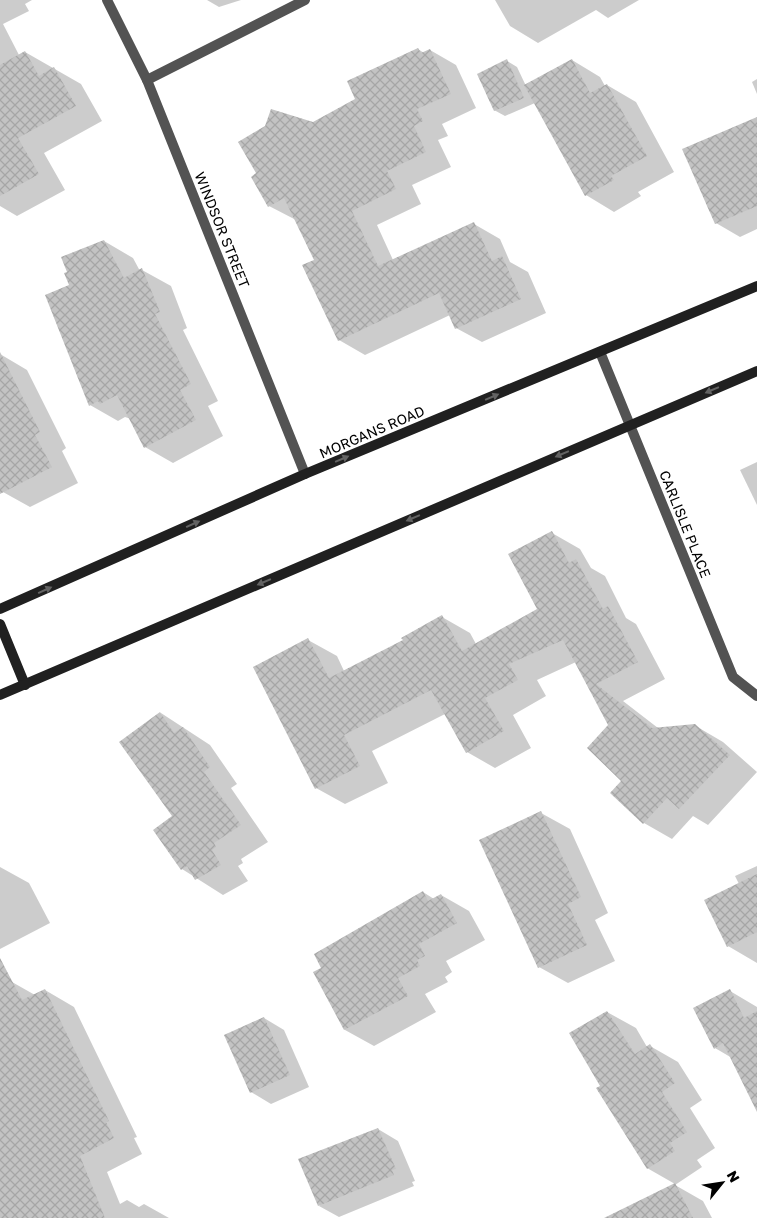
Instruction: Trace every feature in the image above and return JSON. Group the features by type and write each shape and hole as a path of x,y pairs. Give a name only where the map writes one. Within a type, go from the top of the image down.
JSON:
{"street":[{"name":"WINDSOR STREET","path":"107,0 147,80 306,474"},
{"path":"147,80 305,0"},
{"name":"MORGANS ROAD","path":"0,610 306,474 757,286"},
{"name":"CARLISLE PLACE","path":"600,352 733,677 757,696"},
{"path":"0,695 757,371"},
{"path":"0,624 25,685"}],"building":[{"path":"418,48 421,53 430,49 451,94 417,109 423,121 414,126 426,152 387,171 396,189 352,211 378,266 474,222 492,261 502,256 521,299 455,329 439,293 338,341 302,265 314,260 284,198 268,207 251,177 256,173 238,142 265,126 271,109 313,122 355,99 347,81"},
{"path":"25,51 39,76 54,67 76,106 18,138 39,174 0,196 0,65"},
{"path":"507,59 524,98 494,111 477,74"},
{"path":"572,59 590,93 607,84 647,156 611,176 614,180 585,196 524,85"},
{"path":"757,117 757,206 715,224 682,149"},
{"path":"104,240 124,278 142,268 160,312 155,314 191,384 180,390 196,420 144,448 117,395 100,404 98,401 89,406 45,295 69,285 64,273 67,272 61,257"},
{"path":"0,352 40,432 35,435 52,467 0,494"},
{"path":"552,531 569,563 576,559 603,609 608,606 638,662 596,684 652,728 695,724 730,755 679,809 667,798 643,824 610,793 621,781 587,748 608,725 563,640 509,664 518,680 485,698 504,731 466,753 431,690 344,735 360,766 315,789 253,667 308,638 329,678 403,640 401,638 442,615 462,651 537,609 508,554"},
{"path":"160,712 174,733 183,727 210,767 204,772 241,825 214,843 216,847 212,850 221,865 195,880 187,866 181,870 153,830 172,816 119,742"},
{"path":"541,811 581,897 568,904 587,945 538,968 479,840"},
{"path":"757,874 757,932 727,947 704,900"},
{"path":"423,891 428,901 441,894 457,923 419,944 425,956 417,960 420,966 398,978 408,996 344,1030 313,972 321,968 314,954"},
{"path":"0,958 22,1000 45,989 109,1121 106,1122 114,1138 80,1156 105,1218 0,1218"},
{"path":"730,989 744,1018 757,1011 757,1112 723,1043 714,1049 693,1008"},
{"path":"607,1011 635,1054 650,1044 675,1083 662,1092 687,1132 670,1143 675,1151 647,1169 596,1088 600,1086 569,1033"},
{"path":"264,1017 290,1075 250,1093 224,1035"},
{"path":"378,1128 396,1169 392,1170 394,1175 318,1206 298,1159"},
{"path":"675,1183 693,1218 604,1218"}]}
